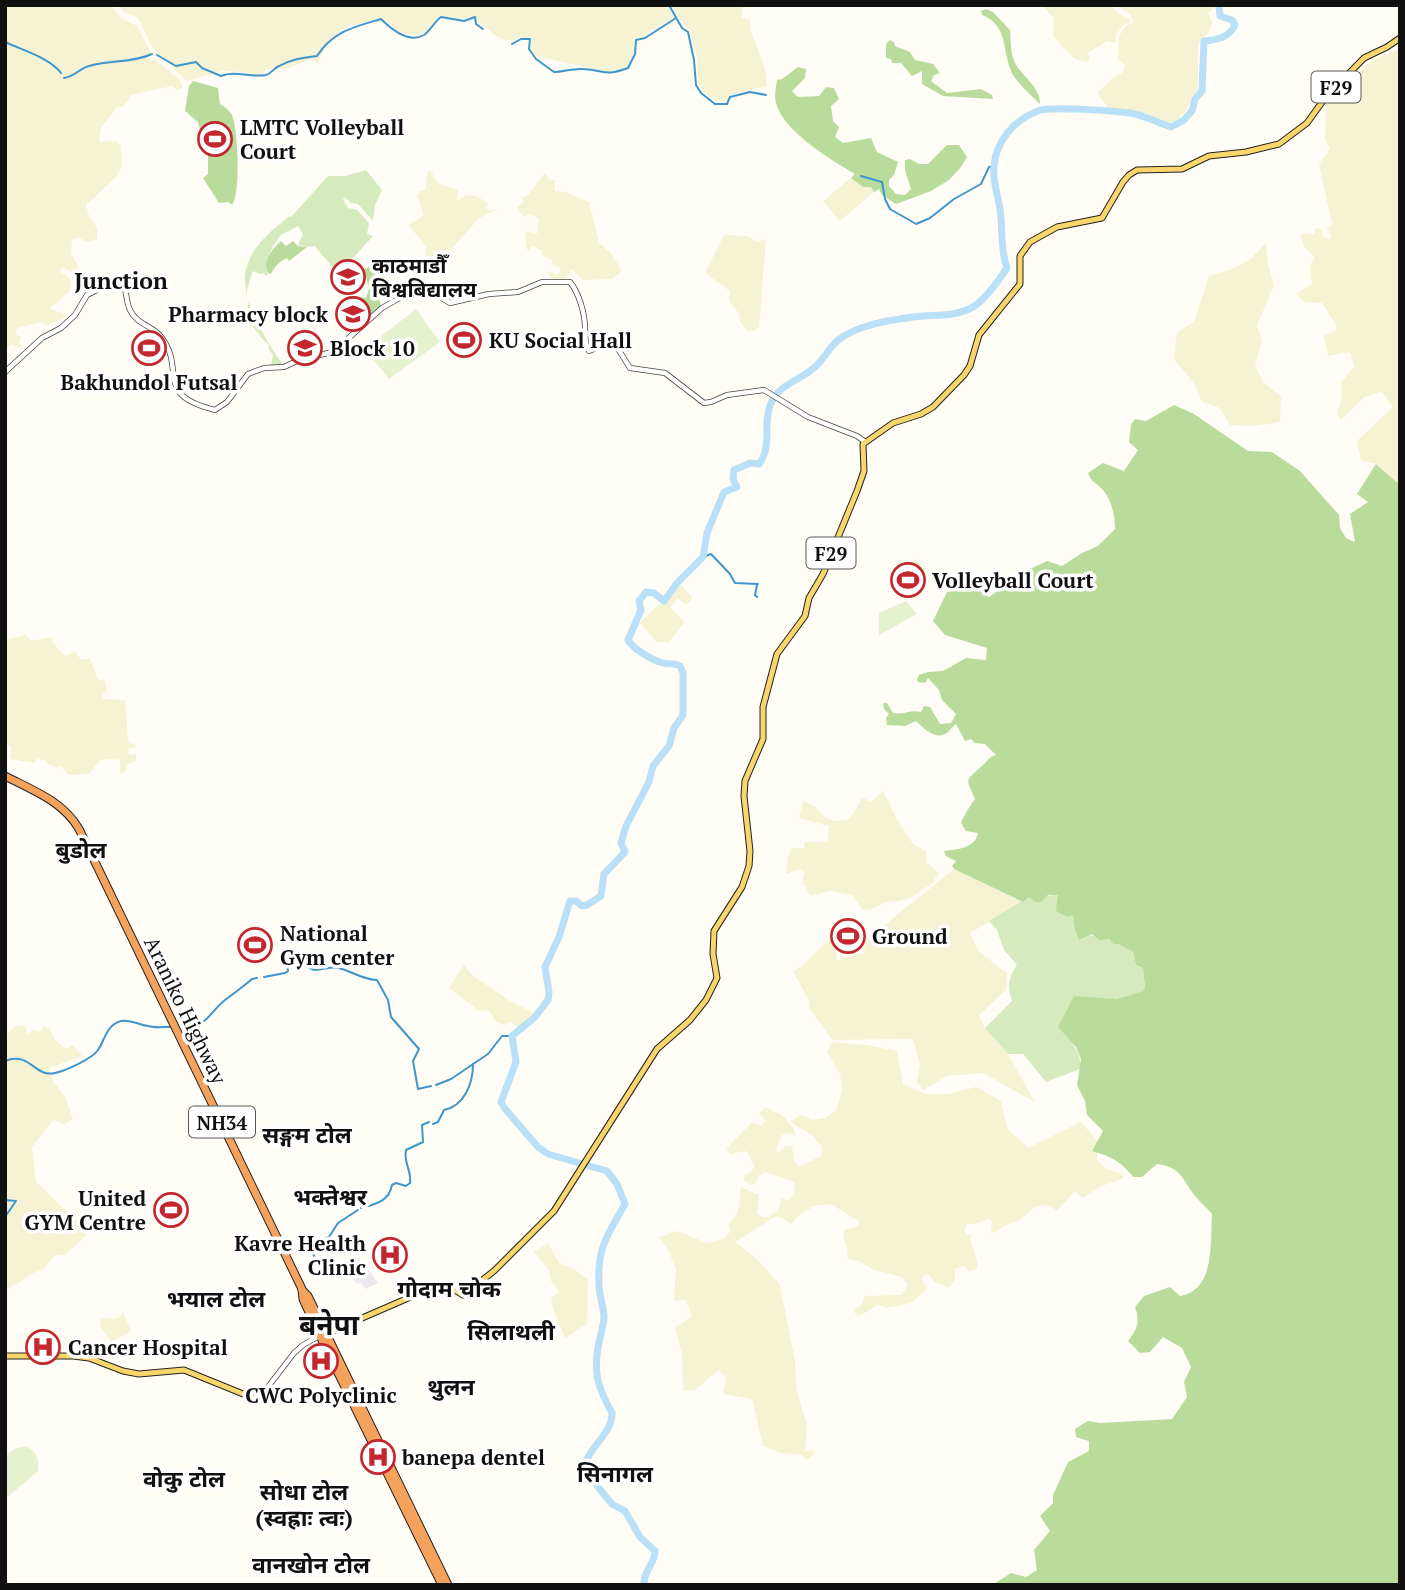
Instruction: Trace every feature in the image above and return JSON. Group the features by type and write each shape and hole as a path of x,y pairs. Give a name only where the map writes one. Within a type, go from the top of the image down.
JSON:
{"highway":[{"name":"Araniko Highway","path":"5,776 60,806 72,817 302,1289 309,1296 323,1335 442,1585"},
{"name":"Araniko Highway","path":"323,1335 448,1585"}],"main road":[{"name":"F29","path":"323,1335 429,1289 448,1286 463,1295 471,1290 548,1218 579,1175 657,1049 690,1020 706,1000 717,978 713,954 714,931 742,887 749,866 745,781 763,738 763,707 777,654 805,616 809,598 823,574 857,491 864,471 864,441 893,423 917,416 933,407 964,375 970,366 979,335 1020,284 1020,256 1030,242 1057,227 1102,218 1123,182 1137,170 1182,169 1209,156 1246,152 1279,144 1307,123 1325,98 1364,58 1400,38"},
{"path":"5,1356 89,1358 139,1374 184,1370 253,1398"}],"street":[{"path":"5,372 43,338 61,328 75,315 87,295 119,279 125,285 133,316 158,333 165,342 175,385 191,402 217,410 227,402 248,374 264,368 287,366 301,359 337,350 382,308 415,290 426,289 446,302 453,303 489,294 518,292 552,280 570,282 575,289 585,325 584,339 588,351 608,343 615,344 630,368 666,373 708,403 731,394 765,391 808,418 864,441"},
{"path":"253,1398 261,1396 303,1345 323,1335"}],"shaded area":[{"path":"5,5 111,5 121,18 137,26 151,53 148,56 151,61 155,59 179,79 183,87 176,90 173,86 130,95 101,128 101,142 116,141 121,145 122,166 118,175 86,205 97,228 97,239 87,242 78,237 72,240 71,254 82,273 80,278 63,267 60,272 68,277 71,283 69,292 50,308 67,316 47,326 42,322 17,328 16,335 21,336 19,343 22,345 20,348 12,344 5,349"},
{"path":"119,5 670,5 676,17 634,40 634,51 628,67 612,73 536,56 531,47 532,38 513,41 503,39 473,17 458,20 440,16 427,32 415,35 398,32 390,24 374,21 351,25 328,41 318,63 311,59 289,68 267,69 257,78 242,72 222,71 187,81 157,53 138,18 122,11"},
{"path":"672,5 743,5 741,18 750,19 750,29 765,68 767,86 731,95 728,101 714,100 703,91 698,83 697,59 690,31"},
{"path":"1042,5 1110,5 1130,19 1129,24 1123,25 1116,35 1116,43 1107,41 1088,53 1090,60 1087,62 1077,60 1063,48 1053,35 1054,18"},
{"path":"1115,5 1217,5 1208,13 1212,22 1209,33 1198,45 1198,90 1187,110 1178,119 1169,123 1146,113 1109,108 1098,95 1114,77 1122,73 1125,65 1118,59 1119,36 1125,27 1133,22 1130,14"},
{"path":"1400,49 1400,485 1377,464 1361,461 1357,441 1393,407 1382,392 1364,397 1341,420 1337,414 1342,396 1341,382 1355,366 1350,352 1328,356 1324,336 1336,330 1336,325 1322,303 1304,302 1296,294 1312,284 1310,267 1315,257 1305,248 1300,236 1314,234 1315,229 1320,228 1323,236 1329,240 1332,237 1327,228 1332,224 1319,164 1330,149 1325,139 1326,99 1376,58"},
{"path":"430,170 438,183 458,190 457,200 467,195 476,196 486,202 488,205 485,206 489,211 499,209 479,218 441,261 433,258 428,264 425,260 426,247 409,225 424,215 417,196 426,190 427,172"},
{"path":"545,173 550,180 555,180 555,191 566,192 589,202 599,243 611,253 622,271 612,279 584,280 571,269 566,278 567,282 554,281 546,271 558,275 561,268 543,256 541,250 532,246 529,252 525,235 527,231 537,234 539,219 530,214 523,217 517,208 524,201 522,198 528,195"},
{"path":"851,178 863,187 872,187 874,192 840,221 823,201"},
{"path":"724,235 748,236 757,242 766,239 759,328 753,331 748,331 740,322 739,314 729,300 730,291 705,273"},
{"path":"1266,242 1274,286 1257,325 1262,342 1255,366 1264,383 1281,397 1280,422 1253,426 1230,425 1220,408 1202,402 1193,382 1174,359 1177,333 1194,321 1209,276 1233,269 1252,258"},
{"path":"680,584 693,598 686,605 678,598 670,607 685,622 668,643 657,642 640,623"},
{"path":"26,635 31,641 50,637 66,656 75,651 81,660 90,658 98,680 104,679 107,691 103,693 103,699 125,700 129,743 135,744 136,747 128,749 129,755 136,754 136,761 128,764 125,772 120,774 120,760 112,759 100,760 90,773 69,775 61,766 58,768 39,758 33,763 10,759 11,747 5,742 5,640"},
{"path":"883,791 913,844 926,851 927,863 939,873 934,882 909,899 883,903 871,910 862,909 852,895 830,891 810,896 802,884 804,872 799,869 786,874 788,856 792,848 804,848 805,842 827,842 829,826 799,818 803,801 814,806 826,818 835,821 847,820 862,797 870,802"},
{"path":"954,869 1023,902 970,933 979,952 1007,973 1006,990 979,1015 985,1028 1008,1054 1035,1102 983,1073 947,1076 923,1090 917,1082 920,1064 913,1039 832,1040 809,1007 810,1003 793,971 834,938 837,960 863,953 866,940"},
{"path":"464,965 472,975 510,1001 536,1014 520,1029 511,1022 504,1025 496,1021 488,1010 479,1011 449,988"},
{"path":"15,1026 25,1026 28,1034 34,1030 40,1032 44,1026 50,1029 54,1039 66,1049 73,1045 82,1056 49,1068 52,1079 65,1097 73,1119 64,1124 53,1120 32,1147 36,1182 80,1224 86,1235 65,1255 55,1255 43,1270 35,1272 5,1291 5,1036"},
{"path":"832,1042 897,1051 903,1084 926,1094 948,1094 976,1087 1001,1101 1007,1128 1028,1148 1081,1122 1097,1140 1097,1160 1105,1168 1120,1173 1124,1178 1102,1186 1083,1198 1075,1191 1057,1211 1049,1205 1035,1207 1020,1220 996,1232 991,1233 992,1221 989,1219 967,1224 964,1230 967,1235 971,1235 977,1268 970,1271 963,1266 955,1269 955,1279 949,1288 935,1282 928,1274 921,1278 924,1285 927,1284 926,1290 911,1303 887,1308 877,1305 858,1317 853,1310 862,1304 865,1296 901,1295 908,1285 902,1277 848,1259 843,1236 845,1230 859,1226 858,1221 831,1204 814,1206 798,1216 792,1224 778,1216 735,1242 758,1260 780,1285 795,1361 797,1392 807,1425 805,1451 815,1450 807,1460 802,1455 781,1453 763,1446 752,1399 723,1394 726,1377 719,1370 695,1390 683,1391 682,1355 675,1327 692,1317 686,1300 674,1301 676,1269 659,1237 678,1231 707,1243 723,1239 731,1231 728,1226 738,1212 741,1187 759,1195 757,1214 762,1217 769,1217 777,1211 782,1198 789,1201 795,1182 765,1172 751,1185 744,1180 745,1174 751,1172 755,1166 746,1151 730,1154 726,1149 752,1122 762,1126 765,1121 759,1114 765,1107 783,1116 794,1129 795,1136 790,1133 782,1135 776,1149 778,1153 786,1146 792,1146 794,1161 799,1167 821,1156 822,1147 812,1135 790,1122 801,1115 812,1120 825,1118 836,1110 842,1090 840,1074 827,1052"},
{"path":"548,1243 559,1263 588,1279 587,1324 565,1338 551,1298 559,1292 551,1281 549,1270 534,1252"},
{"path":"354,1255 378,1283 366,1289 361,1283 357,1284 344,1266"},
{"path":"123,1312 131,1331 112,1342 100,1327 101,1319 118,1318"}],"green space":[{"path":"986,9 993,12 1010,30 1014,61 1035,88 1040,104 1013,75 1000,31 990,19 982,15 981,11"},
{"path":"890,40 895,46 910,52 915,60 933,64 940,73 934,75 931,81 947,93 981,89 992,95 993,99 943,96 922,84 922,71 912,76 901,63 892,63 891,59 886,58 886,44"},
{"path":"798,67 806,69 805,78 792,91 798,97 819,96 826,87 834,88 839,99 831,106 833,121 839,127 835,137 843,143 871,138 877,152 898,162 894,175 889,180 889,186 896,194 905,195 911,189 905,160 928,164 947,145 959,145 967,157 949,180 931,191 896,204 882,195 879,189 874,192 871,187 863,187 851,178 855,174 809,144 780,114 775,100 777,80"},
{"path":"193,81 218,88 220,104 232,115 238,161 237,188 232,205 228,202 219,203 203,178 208,174 208,153 220,147 221,133 217,128 209,131 200,129 198,122 185,111 189,86"},
{"path":"366,170 382,190 375,205 373,221 358,204 351,203 345,197 343,199 348,208 357,210 369,223 367,234 373,236 353,258 339,265 339,270 335,271 315,246 298,245 303,234 298,226 281,235 275,243 268,259 267,276 253,271 247,293 246,273 254,252 278,225 292,216 328,176 346,176"},
{"path":"281,241 286,246 293,241 298,246 307,247 289,261 287,258 279,263 271,274 268,273 267,260 271,251"},
{"path":"369,267 379,279 385,293 379,299 381,306 354,330 347,325 353,325 364,316 365,311 358,301 353,302 340,316 336,312 355,296 366,298 369,289 364,269"},
{"path":"249,301 261,330 283,364 271,366 273,355 269,345 252,325"},
{"path":"416,309 440,342 389,379 365,349"},
{"path":"1174,405 1194,414 1248,451 1272,452 1300,471 1339,515 1340,528 1346,538 1355,542 1350,514 1368,502 1357,494 1376,464 1400,485 1400,1585 992,1585 1011,1573 1026,1577 1037,1570 1034,1550 1050,1531 1040,1516 1053,1503 1053,1495 1068,1462 1089,1451 1089,1441 1076,1437 1075,1429 1088,1421 1100,1423 1172,1419 1187,1397 1184,1382 1191,1367 1182,1348 1163,1337 1150,1352 1140,1353 1128,1341 1137,1325 1135,1307 1144,1296 1170,1287 1180,1296 1192,1292 1200,1284 1209,1263 1212,1214 1181,1175 1172,1168 1157,1164 1142,1177 1133,1177 1115,1160 1092,1151 1103,1131 1087,1115 1085,1101 1077,1085 1081,1059 1076,1047 1058,1027 1074,996 1116,999 1143,991 1143,968 1136,965 1133,952 1109,939 1099,940 1092,934 1079,940 1073,915 1067,917 1056,911 1058,895 1048,895 1041,902 1035,902 1029,897 1023,902 954,869 952,866 956,861 946,856 944,851 969,845 978,833 966,831 961,823 975,799 968,780 996,755 985,744 975,743 971,739 965,741 956,724 944,735 930,733 916,721 905,726 887,725 886,718 889,714 883,703 887,703 893,713 921,712 924,706 930,707 940,724 951,723 956,714 942,700 939,690 928,678 925,683 918,682 917,679 919,675 928,672 943,671 966,658 986,660 987,648 945,635 933,621 947,592 974,587 989,597 1003,587 1028,580 1030,569 1047,561 1062,566 1098,546 1115,529 1114,519 1106,494 1088,473 1103,463 1124,471 1138,450 1129,442 1131,425 1135,419 1146,421"},
{"path":"915,559 926,571 906,590 897,581 911,569 909,566"},
{"path":"906,601 917,614 879,635 879,613"},
{"path":"1058,895 1073,915 1077,936 1099,937 1133,952 1136,965 1143,968 1145,987 1143,991 1116,999 1104,999 1058,1026 1077,1051 1080,1069 1046,1082 1023,1054 1008,1054 985,1028 1012,1001 1009,982 1017,965 1004,950 997,930 989,921 1029,897"},
{"path":"25,1446 37,1456 38,1471 5,1499 5,1457 14,1449"}],"waterway":[{"path":"669,5 682,28 688,32 696,85 701,93 715,104 727,104 730,97 750,92 766,95"},
{"path":"644,1585 655,1551 640,1537 625,1511 612,1504 598,1487 587,1459 612,1419 597,1371 597,1353 604,1316 599,1271 605,1241 625,1204 617,1184 607,1171 548,1154 538,1147 501,1102 516,1062 512,1036 535,1017 548,1000 545,967 559,937 570,901 576,901 582,906 601,896 604,874 625,852 621,843 626,826 649,782 653,766 669,746 674,728 683,715 683,673 680,666 654,659 638,650 628,640 641,610 639,601 646,592 654,593 664,601 677,583 703,557 707,533 724,492 737,487 733,479 734,470 750,463 759,464 763,457 767,442 768,410 780,391 810,371 845,335 894,320 961,312 976,305 993,288 1007,268 1003,254 994,166 998,148 1008,132 1029,115 1056,109 1130,113 1171,127 1184,120 1202,91 1204,41 1226,36 1235,25 1232,20 1220,16 1219,5"},
{"path":"157,55 176,66 196,62 202,68 221,76 260,76 288,62 317,56 337,35 381,19 395,31 412,38 424,35 441,17 464,21 475,17 476,24 483,29"},
{"path":"512,44 521,39 530,39 529,49 536,59 554,72 579,69 614,72 628,68 635,54 636,40 645,38 676,18"},
{"path":"5,42 43,59 61,73"},
{"path":"64,78 89,66 137,59 152,54"},
{"path":"861,176 882,182 890,209 916,224 930,218 954,199 981,184 989,167 994,166"},
{"path":"703,557 711,554 735,583 758,584"},
{"path":"757,585 757,597"},
{"path":"264,977 285,973 288,971 287,964 294,960 312,969 343,969 367,979 377,980 388,1000 391,1017 419,1049 413,1061 418,1089 431,1086"},
{"path":"184,1028 203,1022 225,1000 257,978"},
{"path":"5,1061 21,1059 42,1072 55,1073 78,1064 95,1053 109,1029 116,1023 128,1021 151,1027 170,1027"},
{"path":"436,1085 451,1079 488,1054 502,1036 512,1036"},
{"path":"433,1124 438,1122 444,1110 462,1099 471,1079 473,1064"},
{"path":"361,1208 385,1199 392,1185 396,1183 406,1186 410,1183 406,1150 423,1142 422,1125 429,1122"},
{"path":"5,1200 16,1201 5,1217"},
{"path":"319,1268 310,1246 329,1237 338,1223 358,1210"}],"place":[{"name":"LMTC Volleyball Court","path":"215,139"},
{"name":"काठमाडौँ बिश्वबिद्यालय","path":"348,277"},
{"name":"Pharmacy block","path":"353,314"},
{"name":"KU Social Hall","path":"464,340"},
{"name":"Bakhundol Futsal","path":"149,348"},
{"name":"Block 10","path":"305,348"},
{"name":"Volleyball Court","path":"908,580"},
{"name":"Ground","path":"848,936"},
{"name":"National Gym center","path":"255,945"},
{"name":"United GYM Centre","path":"171,1210"},
{"name":"Kavre Health Clinic","path":"390,1255"},
{"name":"Cancer Hospital","path":"43,1347"},
{"name":"CWC Polyclinic","path":"321,1361"},
{"name":"banepa dentel","path":"378,1457"}],"district":[{"name":"Junction","path":"121,280"},
{"name":"बुडोल","path":"81,849"},
{"name":"सङ्गम टोल","path":"307,1134"},
{"name":"भक्तेश्वर","path":"330,1196"},
{"name":"गाेदाम चाेक","path":"449,1288"},
{"name":"भयाल टोल","path":"216,1298"},
{"name":"बनेपा","path":"329,1324"},
{"name":"सिलाथली","path":"511,1331"},
{"name":"थुलन","path":"451,1386"},
{"name":"सिनागल","path":"615,1473"},
{"name":"वोकु टोल","path":"184,1478"},
{"name":"सोधा टोल (स्वह्राः त्वः)","path":"304,1504"},
{"name":"वानखोन टोल","path":"311,1564"}]}
